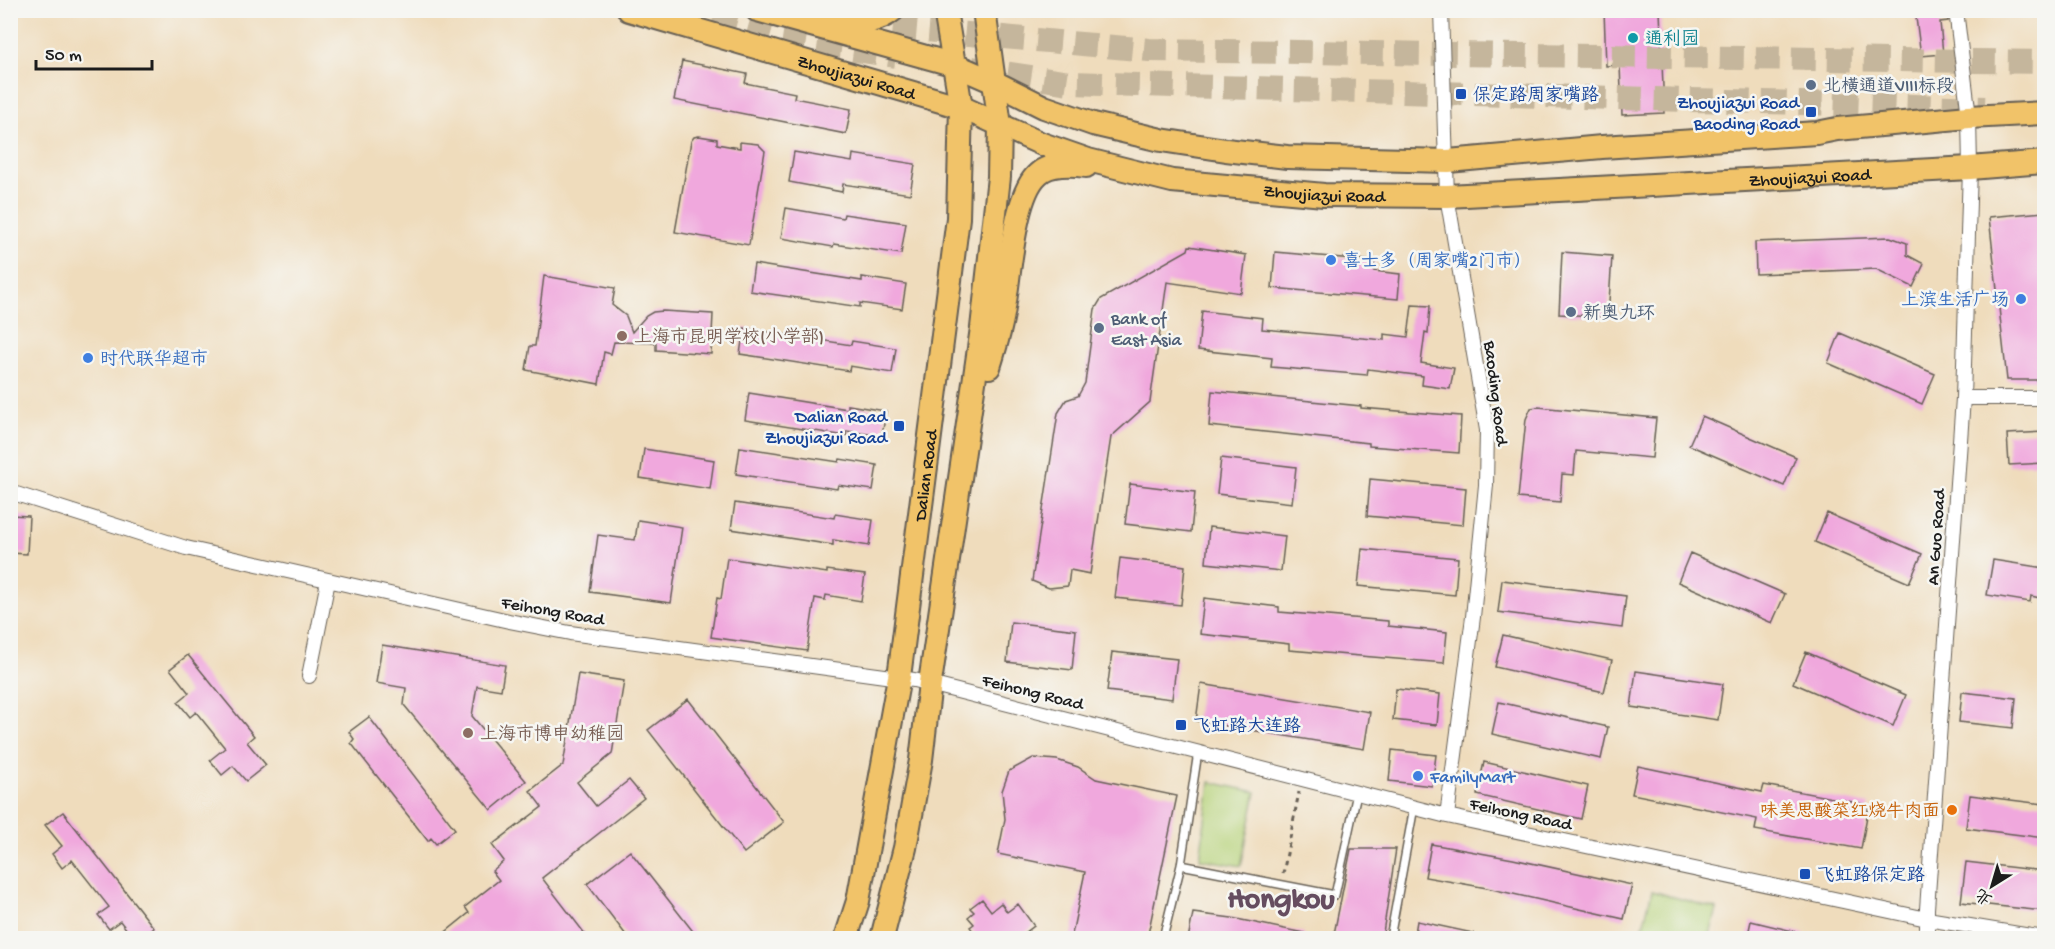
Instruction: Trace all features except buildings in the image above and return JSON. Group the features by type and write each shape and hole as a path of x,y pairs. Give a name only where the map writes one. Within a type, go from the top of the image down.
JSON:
{"main road":[{"name":"Zhoujiazui Road","path":"630,10 961,107 1042,144 1088,160 1172,181 1233,188 1324,195 1447,196 2044,162"},
{"path":"757,11 830,23 854,23 887,16 893,10"},
{"name":"Dalian Road","path":"846,939 858,901 899,676 958,218 961,107 945,10"},
{"name":"Dalian Road","path":"882,939 905,848 921,760 930,683 982,328 999,177 1000,125 984,10"},
{"name":"Zhoujiazui Road","path":"757,11 955,65 1044,107 1093,124 1161,140 1287,157 1448,161 1602,147 1817,133 1837,129 1969,117 2044,113"},
{"path":"970,410 989,366 1002,318 1018,215 1030,182 1048,168 1061,166 1078,165 1140,173"}],"street":[{"name":"Baoding Road","path":"1442,10 1448,161 1447,196 1488,430 1486,485 1473,617 1447,816"},
{"name":"An Guo Road","path":"1927,939 1963,398 1970,168 1969,117 1956,10"},
{"path":"1963,398 2044,398"},
{"name":"Feihong Road","path":"10,492 186,548 328,581 570,633 899,676 1447,816 2044,938"},
{"path":"309,676 328,581"}],"lane":[{"path":"1163,939 1181,865 1198,752"},
{"path":"1181,865 1335,896 1357,793"},
{"path":"1390,939 1414,807"}],"path":[{"path":"1281,885 1302,778"}],"green space":[{"path":"1210,782 1256,792 1241,866 1200,859"},
{"path":"1652,891 1717,909 1709,938 1640,938"}],"tunnel":[{"path":"678,10 782,39 896,56"},
{"path":"857,24 1149,50 2044,62"},
{"path":"972,68 1069,83 1985,108"}],"place":[{"name":"通利园","path":"1633,38"},
{"name":"北横通道VIII标段","path":"1811,85"},
{"name":"保定路周家嘴路","path":"1461,94"},
{"name":"Zhoujiazui Road Baoding Road","path":"1811,112"},
{"name":"喜士多（周家嘴2门市）","path":"1331,260"},
{"name":"上滨生活广场","path":"2021,299"},
{"name":"新奥九环","path":"1571,312"},
{"name":"Bank of East Asia","path":"1099,328"},
{"name":"上海市昆明学校(小学部)","path":"622,336"},
{"name":"时代联华超市","path":"88,358"},
{"name":"Dalian Road Zhoujiazui Road","path":"899,426"},
{"name":"飞虹路大连路","path":"1181,725"},
{"name":"上海市博申幼稚园","path":"468,733"},
{"name":"FamilyMart","path":"1418,776"},
{"name":"味美思酸菜红烧牛肉面","path":"1952,810"},
{"name":"飞虹路保定路","path":"1805,874"}],"district":[{"name":"Hongkou","path":"1281,897"}]}
